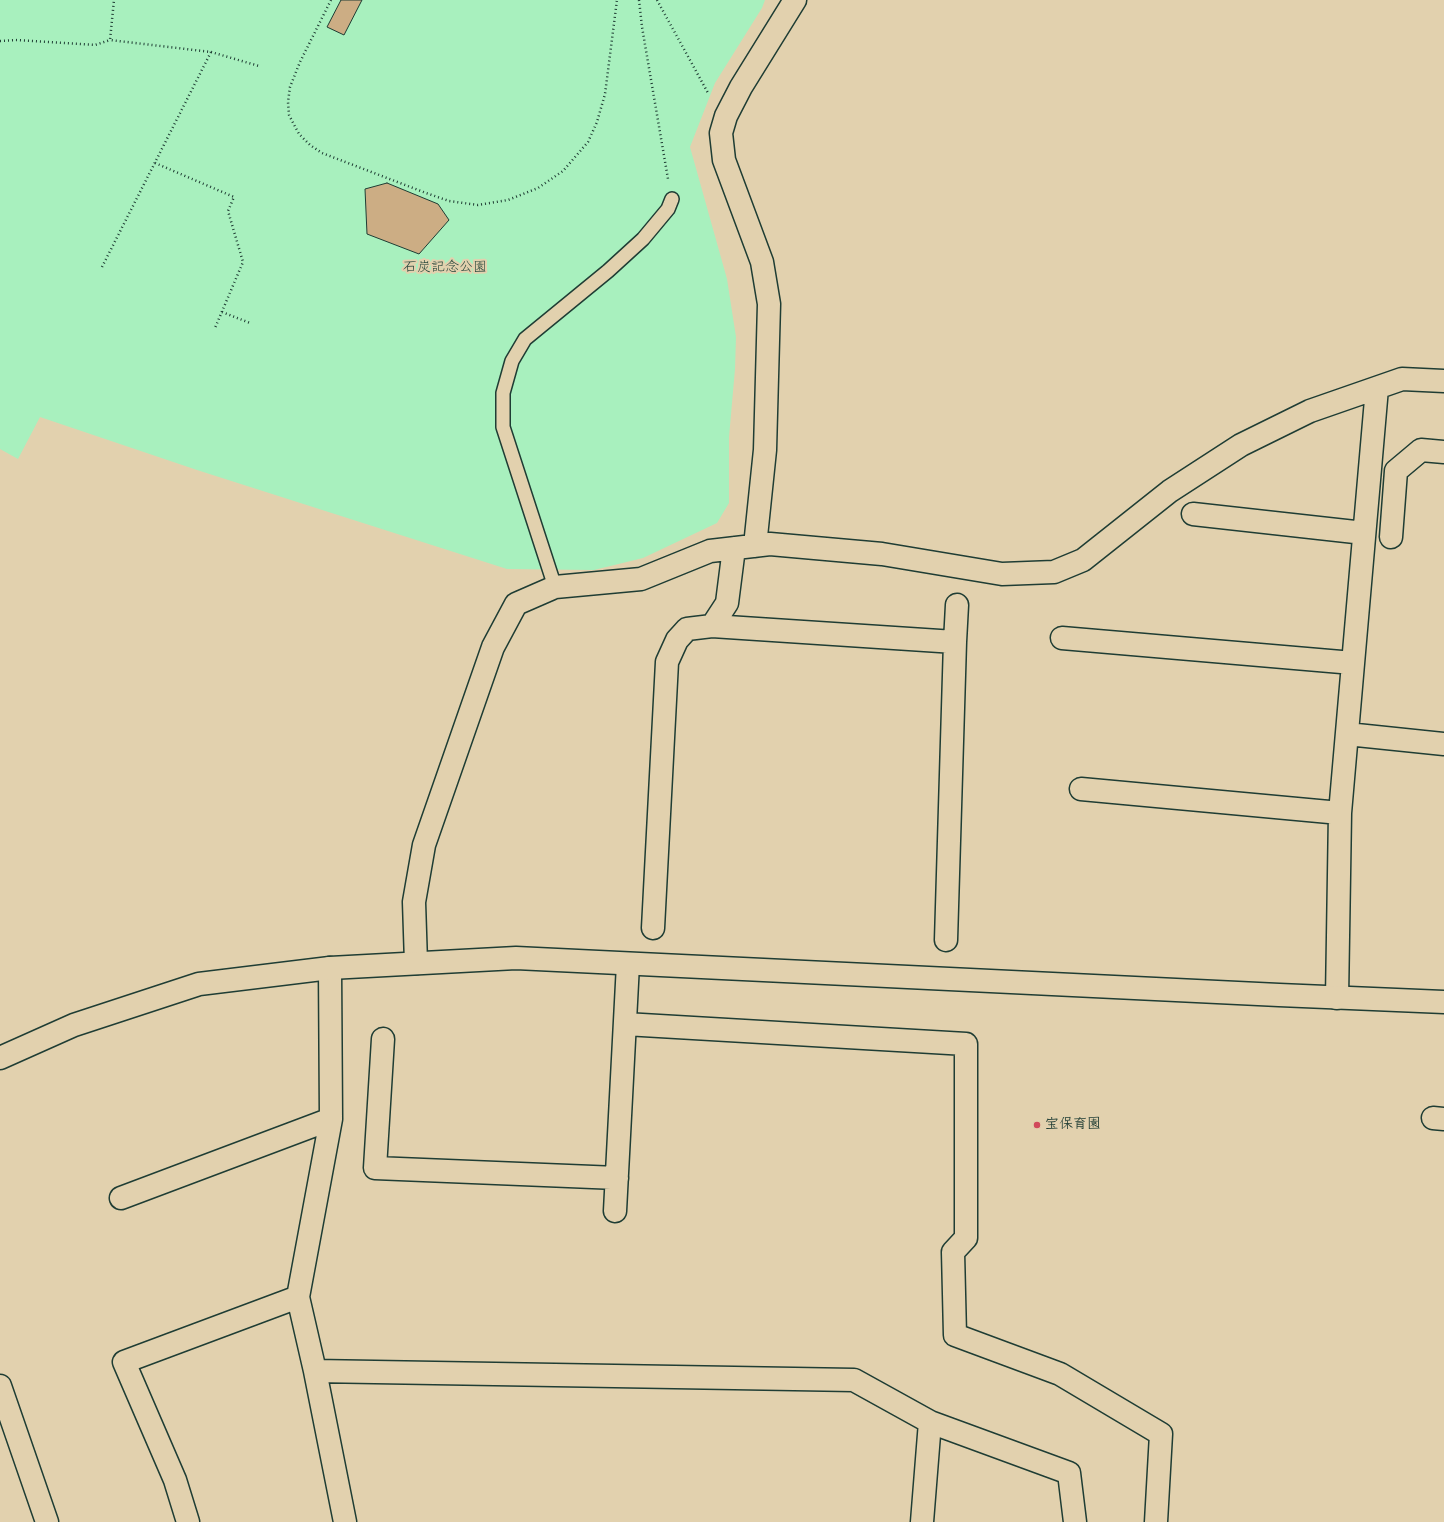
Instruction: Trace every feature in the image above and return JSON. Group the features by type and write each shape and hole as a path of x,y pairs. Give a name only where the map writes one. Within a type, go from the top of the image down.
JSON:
{"street":[{"path":"756,546 765,450 769,304 762,262 724,160 721,133 724,121 741,87 795,0"},
{"path":"416,963 414,902 424,845 493,647 516,604 555,586 641,579 710,551 770,544 882,554 1002,574 1054,572 1083,560 1170,491 1241,445 1310,411 1402,379 1444,381"},
{"path":"1337,998 1340,813 1377,388"},
{"path":"1391,537 1396,471 1421,450 1444,452"},
{"path":"1193,514 1364,533"},
{"path":"712,626 727,603 734,548"},
{"path":"946,940 957,605"},
{"path":"653,928 667,662 677,640 687,629 712,626 955,642"},
{"path":"1062,638 1353,662"},
{"path":"1347,734 1444,744"},
{"path":"1081,789 1340,813"},
{"path":"0,1057 74,1025 199,984 330,968 516,958 1444,1002"},
{"path":"615,1211 628,964"},
{"path":"330,968 331,1119 298,1297 315,1371 345,1522"},
{"path":"625,1024 966,1044 966,1238 953,1252 955,1335 1060,1374 1161,1434 1156,1522"},
{"path":"383,1039 375,1168 617,1178"},
{"path":"121,1198 331,1119"},
{"path":"188,1522 175,1480 124,1362 298,1297"},
{"path":"315,1371 854,1380 930,1422 1069,1473 1075,1522"},
{"path":"0,1386 47,1522"},
{"path":"922,1522 930,1422"}],"lane":[{"path":"555,586 503,427 503,393 512,360 525,339 608,271 643,239 668,209 672,199"}],"path":[{"path":"110,40 114,0"},
{"path":"331,0 300,62 290,87 288,102 290,115 299,134 310,145 322,153 449,201 478,205 508,200 538,188 563,171 588,142 597,122 605,94 617,0"},
{"path":"639,0 642,27 672,199"},
{"path":"657,0 724,121"},
{"path":"0,41 15,40 95,45 110,40 210,52 260,66"},
{"path":"102,267 210,52"},
{"path":"155,163 234,197 228,211 243,262 215,328"},
{"path":"222,312 250,323"}],"green space":[{"name":"石炭記念公園","path":"0,0 765,0 762,8 715,83 690,147 727,279 736,337 735,369 729,437 729,503 717,523 643,558 594,570 507,569 197,470 40,417 18,459 0,449"}],"building":[{"path":"341,0 362,0 344,35 327,27"},
{"path":"387,183 438,204 449,220 419,254 367,234 365,189"}],"place":[{"name":"宝保育園","path":"1037,1125"}]}
